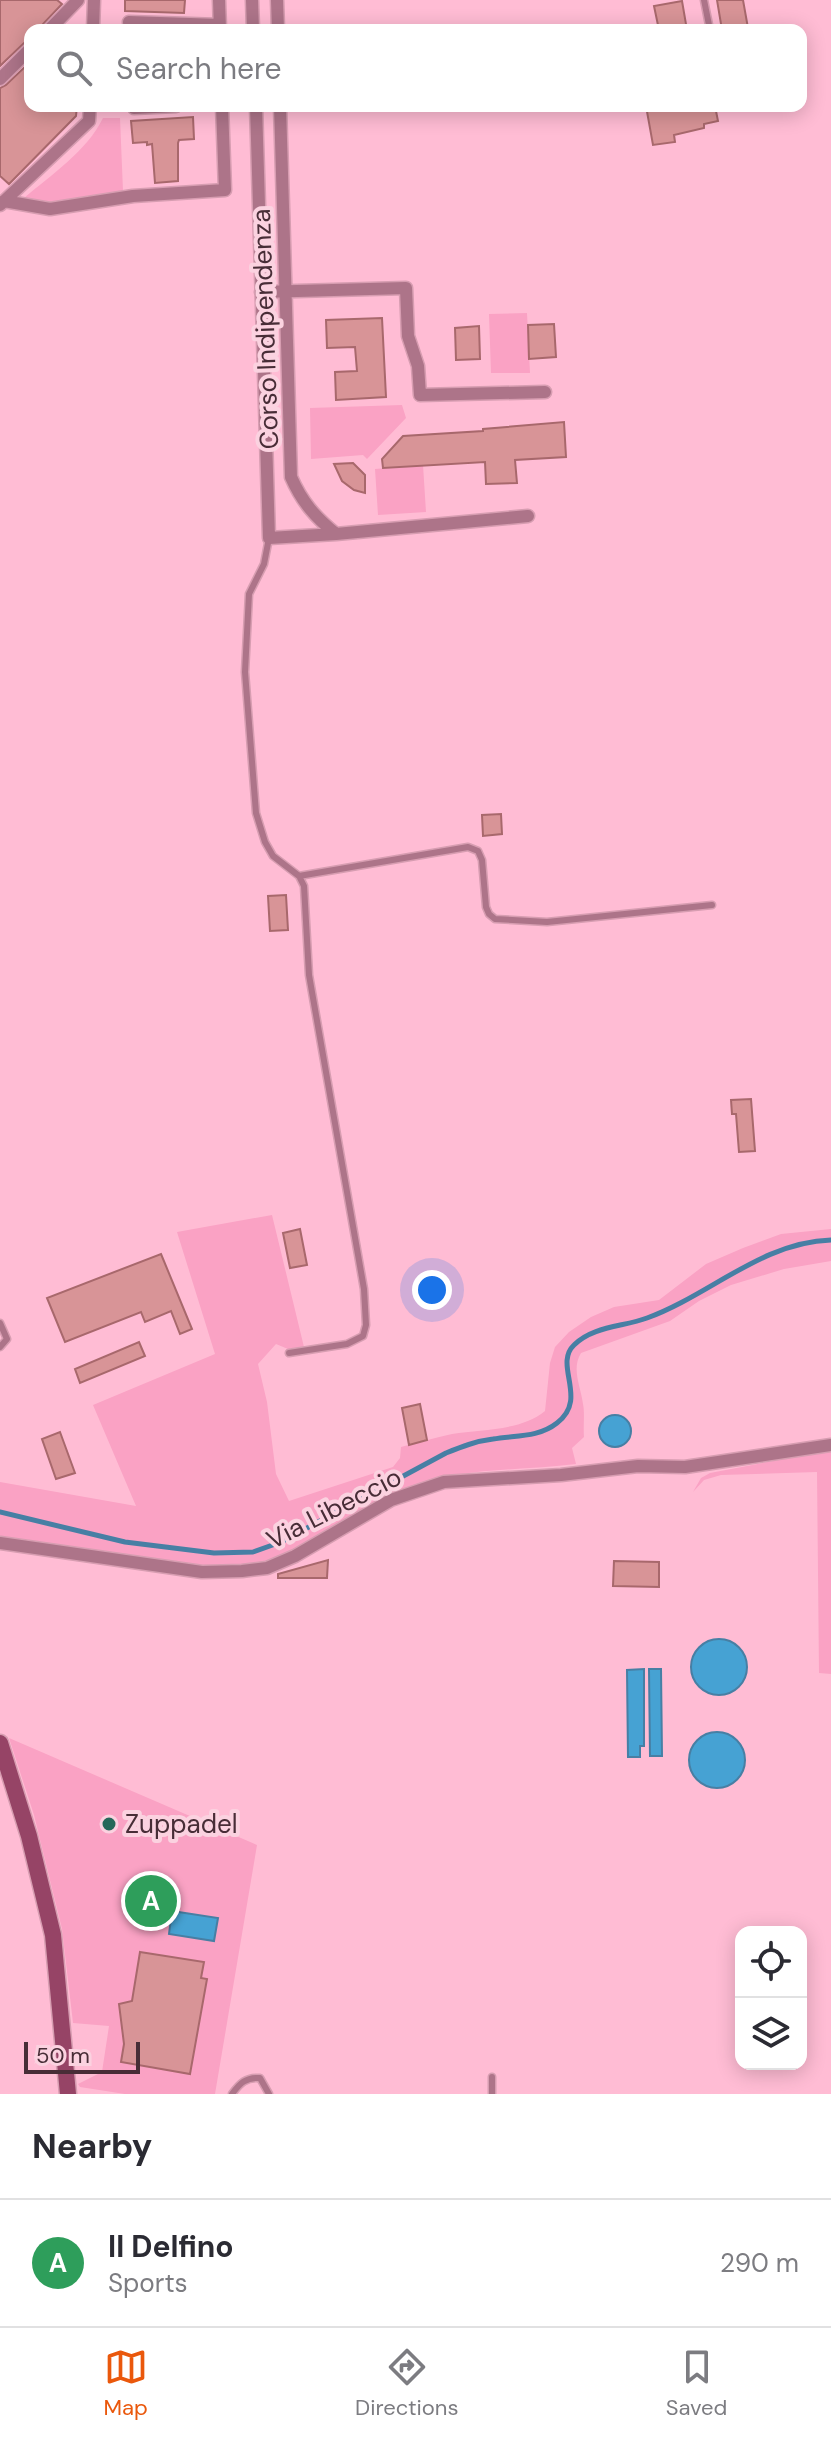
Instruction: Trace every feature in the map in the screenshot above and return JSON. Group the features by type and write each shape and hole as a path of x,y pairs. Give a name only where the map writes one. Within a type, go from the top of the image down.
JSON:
{"street":[{"path":"55,24 78,0"},
{"path":"93,24 94,0"},
{"path":"219,0 220,24"},
{"path":"252,0 253,24"},
{"path":"277,0 278,24"},
{"path":"129,24 159,24"},
{"path":"0,79 24,55"},
{"path":"1,201 89,121 90,112"},
{"path":"1,201 50,209 133,196 225,190 222,112"},
{"name":"Corso Indipendenza","path":"256,112 269,538"},
{"name":"Corso Indipendenza","path":"280,112 291,477 300,497 314,516 336,534"},
{"path":"261,292 406,288 408,336 418,366 420,395 545,392"},
{"path":"264,433 290,433"},
{"path":"269,538 528,516"},
{"name":"Via Libeccio","path":"0,1543 202,1572 242,1571 267,1568 295,1556 391,1500 444,1482 561,1475 638,1466 685,1467 831,1445"},
{"path":"0,1743 29,1836 53,1935 68,2094"}],"lane":[{"path":"704,0 709,24"},
{"path":"269,538 264,564 249,594 245,672 256,813 273,856 299,876 304,886 309,975 364,1289 366,1325 363,1336 347,1344 289,1353"},
{"path":"299,876 468,847 478,851 482,860 486,907 495,919 547,922 712,905"},
{"path":"0,1323 7,1339 0,1347"},
{"path":"232,2094 240,2083 251,2077 260,2078 269,2094"},
{"path":"492,2077 492,2094"}],"shaded area":[{"path":"103,118 120,118 123,191 49,202 24,198 78,152"},
{"path":"527,313 530,373 491,373 489,314"},
{"path":"402,405 406,418 367,459 363,455 311,459 310,408"},
{"path":"423,465 426,512 378,515 375,469"},
{"path":"272,1215 304,1347 288,1349 276,1344 258,1364 267,1402 276,1474 289,1501 393,1467 400,1458 401,1447 452,1434 513,1426 535,1418 545,1411 550,1363 555,1347 569,1332 591,1317 614,1307 659,1300 706,1264 781,1234 831,1229 831,1261 784,1269 731,1285 699,1301 670,1321 581,1353 577,1372 584,1408 584,1437 572,1448 576,1464 469,1473 427,1481 387,1497 291,1552 271,1560 234,1567 188,1565 0,1537 0,1482 136,1506 93,1405 215,1354 177,1232"},
{"path":"831,1450 831,1674 819,1673 817,1472 721,1475 704,1480 693,1492 701,1478 710,1473"},
{"path":"9,1738 257,1845 215,2094 125,2094 80,2087 78,2084 102,2072 109,2026 73,2023 62,1929 34,1815"}],"water":[{"path":"615,1415 626,1420 631,1431 626,1442 615,1447 604,1442 599,1431 604,1420"},
{"path":"719,1639 739,1647 747,1667 739,1687 719,1695 699,1687 691,1667 699,1647"},
{"path":"644,1669 644,1746 640,1746 640,1757 628,1757 627,1670"},
{"path":"649,1669 661,1669 662,1756 650,1756"},
{"path":"717,1732 737,1740 745,1760 737,1780 717,1788 697,1780 689,1760 697,1740"},
{"path":"172,1911 218,1918 214,1941 169,1934"}],"building":[{"path":"0,0 57,0 62,4 43,24 24,24 24,43 0,66"},
{"path":"125,0 185,0 184,13 125,11"},
{"path":"717,0 743,0 747,24 721,24"},
{"path":"682,1 686,24 658,24 654,6"},
{"path":"24,68 24,112 76,112 76,116 9,184 0,176 0,88"},
{"path":"647,112 716,112 718,121 704,124 704,128 674,135 675,142 653,145"},
{"path":"193,117 194,139 179,140 178,143 178,181 155,183 152,144 133,143 131,121"},
{"path":"382,318 386,397 336,400 335,372 357,371 355,347 327,348 326,320"},
{"path":"554,324 556,357 529,359 528,325"},
{"path":"479,326 480,359 456,360 455,328"},
{"path":"564,422 566,457 515,460 517,483 486,484 485,462 383,468 382,459 403,436"},
{"path":"353,463 365,475 365,493 354,490 342,481 334,464"},
{"path":"501,814 502,834 483,836 482,815"},
{"path":"286,895 288,930 270,931 268,896"},
{"path":"751,1099 755,1151 739,1152 736,1114 732,1114 731,1100"},
{"path":"300,1229 307,1265 290,1268 283,1233"},
{"path":"161,1254 192,1329 180,1334 171,1311 145,1322 141,1312 65,1342 47,1298"},
{"path":"139,1342 145,1356 80,1383 75,1369"},
{"path":"420,1404 427,1440 409,1445 402,1408"},
{"path":"60,1432 75,1473 56,1479 42,1439"},
{"path":"328,1560 327,1578 278,1578 278,1574"},
{"path":"614,1561 659,1562 659,1587 613,1586"},
{"path":"140,1952 204,1962 201,1978 207,1979 190,2074 121,2062 124,2044 119,2004 132,2001"}],"waterway":[{"path":"0,1512 125,1542 214,1553 253,1552 281,1542 446,1453 481,1441 534,1434 550,1428 566,1414 570,1404 567,1362 574,1345 582,1339 670,1308 759,1259 806,1243 831,1240"}],"place":[{"name":"Zuppadel","path":"109,1824"},
{"name":"Il Delfino","path":"151,1901"}]}
